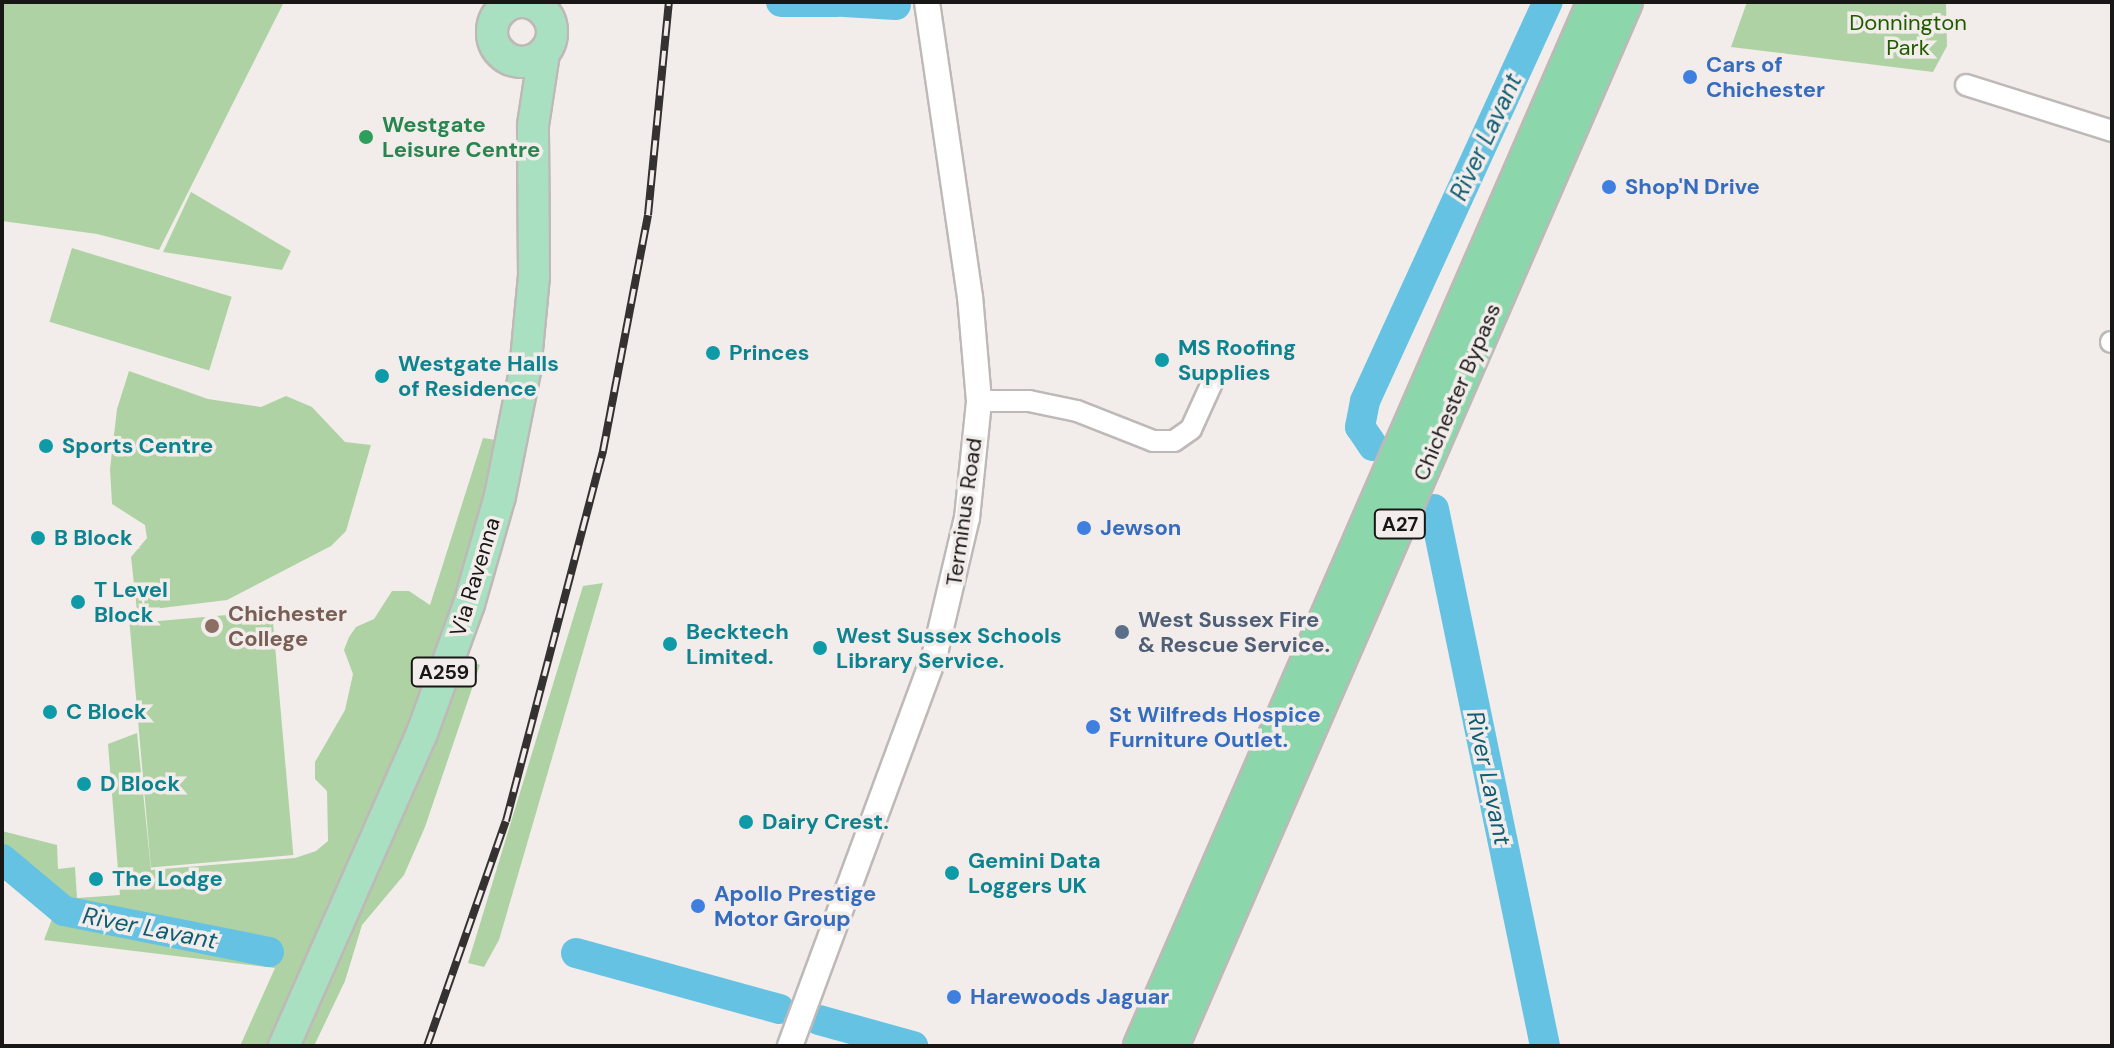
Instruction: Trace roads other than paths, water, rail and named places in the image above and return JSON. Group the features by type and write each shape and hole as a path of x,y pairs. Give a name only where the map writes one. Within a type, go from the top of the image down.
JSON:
{"highway":[{"name":"Chichester Bypass","path":"1140,1046 1594,2"},
{"name":"Chichester Bypass","path":"1172,1046 1626,2"}],"main road":[{"path":"511,3 537,6 549,19 552,36 544,53 530,62 514,62 498,51 492,33 497,15 511,3"},
{"name":"Via Ravenna","path":"284,1046 422,733 469,604 508,462 525,371 534,276 533,125 544,53"},
{"name":"Via Ravenna","path":"514,62 533,125"}],"street":[{"name":"Terminus Road","path":"790,1046 947,618 967,518 979,401 970,297 927,2"},
{"path":"1966,85 2112,131"},
{"path":"979,401 1029,401 1077,411 1153,441 1174,441 1191,429 1212,383"}],"waterway":[{"name":"River Lavant","path":"781,2 838,2"},
{"name":"River Lavant","path":"844,2 896,5"},
{"name":"River Lavant","path":"1373,446 1360,427 1365,401 1548,2"},
{"name":"River Lavant","path":"1434,509 1545,1046"},
{"name":"River Lavant","path":"2,859 64,911 269,952"},
{"name":"River Lavant","path":"576,953 779,1009"},
{"name":"River Lavant","path":"819,1020 913,1046"}],"railway":[{"path":"427,1046 506,821 603,451 648,215 669,2"}],"place":[{"name":"Cars of Chichester","path":"1690,77"},
{"name":"Westgate Leisure Centre","path":"366,137"},
{"name":"Shop'N Drive","path":"1609,187"},
{"name":"Princes","path":"713,353"},
{"name":"MS Roofing Supplies","path":"1162,360"},
{"name":"Westgate Halls of Residence","path":"382,376"},
{"name":"Sports Centre","path":"46,446"},
{"name":"Jewson","path":"1084,528"},
{"name":"B Block","path":"38,538"},
{"name":"T Level Block","path":"78,602"},
{"name":"Chichester College","path":"212,626"},
{"name":"West Sussex Fire & Rescue Service.","path":"1122,632"},
{"name":"Becktech Limited.","path":"670,644"},
{"name":"West Sussex Schools Library Service.","path":"820,648"},
{"name":"C Block","path":"50,712"},
{"name":"St Wilfreds Hospice Furniture Outlet.","path":"1093,727"},
{"name":"D Block","path":"84,784"},
{"name":"Dairy Crest.","path":"746,822"},
{"name":"Gemini Data Loggers UK","path":"952,873"},
{"name":"The Lodge","path":"96,879"},
{"name":"Apollo Prestige Motor Group","path":"698,906"},
{"name":"Harewoods Jaguar","path":"954,997"}],"park label":[{"name":"Donnington Park","path":"1908,34"}]}
